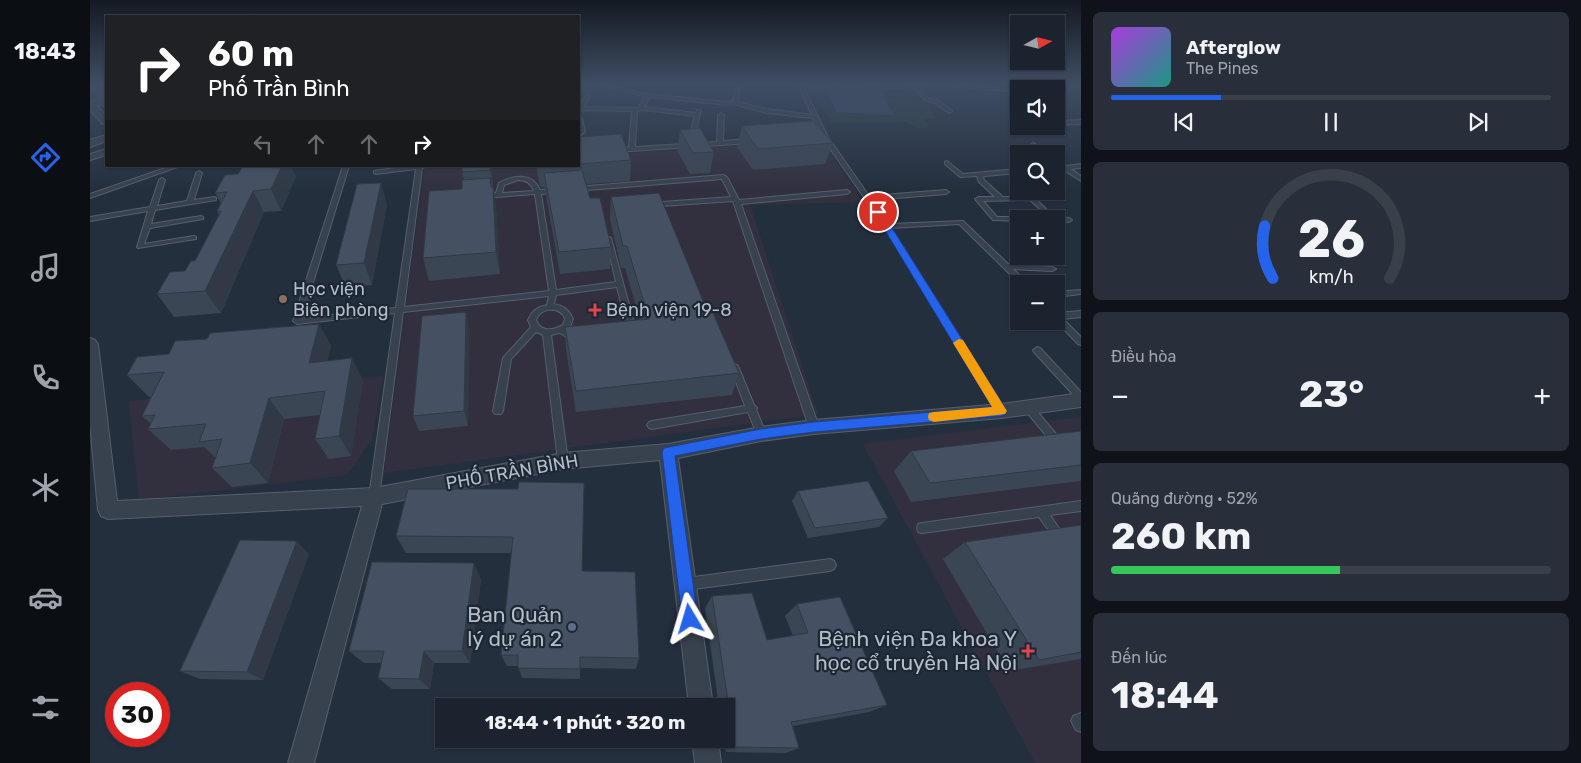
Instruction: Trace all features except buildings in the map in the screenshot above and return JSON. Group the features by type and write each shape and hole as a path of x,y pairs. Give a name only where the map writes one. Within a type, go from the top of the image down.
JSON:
{"street":[{"path":"90,144 105,138"},
{"path":"90,157 105,152"},
{"name":"PHỐ TRẦN BÌNH","path":"90,344 108,510 374,497 563,461 668,452 761,434 814,427 1001,411 1081,399"},
{"path":"668,452 700,698"},
{"path":"301,763 374,497"},
{"path":"706,748 708,763"}],"lane":[{"path":"632,149 637,119"},
{"path":"690,145 696,119"},
{"path":"720,143 721,119"},
{"path":"816,119 825,137 887,226 1001,411"},
{"path":"1065,123 1081,122"},
{"path":"580,123 582,132 580,135"},
{"path":"816,138 825,137"},
{"path":"612,150 758,141"},
{"path":"947,163 962,176 1010,172"},
{"path":"1065,168 1081,166"},
{"path":"90,196 174,167"},
{"path":"346,167 297,321 618,284"},
{"path":"374,497 399,310 421,167 376,172"},
{"path":"1065,168 1081,179"},
{"path":"190,203 198,173"},
{"path":"983,174 980,177 981,181 1001,199"},
{"path":"480,196 598,188 724,176 736,200 814,427"},
{"path":"499,195 501,184 510,179 526,178 535,183 538,192 553,293 550,307"},
{"path":"162,180 140,248 194,238"},
{"path":"598,188 600,197"},
{"path":"662,204 847,192"},
{"path":"868,198 900,196 909,193 946,192"},
{"path":"1010,219 995,218 978,199 1032,198 1044,210"},
{"path":"90,219 214,199"},
{"path":"148,226 201,218"},
{"path":"1065,220 1069,220"},
{"path":"887,226 961,222 1016,275"},
{"path":"608,236 618,284 633,334 624,335"},
{"path":"1008,266 1052,269"},
{"path":"1065,294 1081,292"},
{"path":"550,307 561,309 568,315 568,323 561,330 547,333 535,328 532,320 533,316 540,310 550,307"},
{"path":"1065,316 1081,314"},
{"path":"1065,325 1079,338"},
{"path":"498,411 506,358 535,328"},
{"path":"561,330 577,340 586,339"},
{"path":"547,333 563,461"},
{"path":"1037,350 1081,399"},
{"path":"730,357 761,434"},
{"path":"1028,407 1063,448"},
{"path":"652,425 752,408"},
{"path":"922,528 1081,506"},
{"path":"1041,511 1070,550"},
{"path":"686,584 830,565"},
{"path":"1081,720 1078,721 1081,725"}],"shaded area":[{"name":"Bệnh viện 19-8","path":"819,139 863,202 750,205 818,414 384,473 424,168 580,167 580,157"},
{"path":"383,376 372,440 347,475 139,500 129,401"},
{"name":"Bệnh viện Đa khoa Y học cổ truyền Hà Nội","path":"1081,417 1081,763 1035,763 863,444"}],"green space":[{"path":"830,119 929,119 924,119 929,126 926,126 927,128 916,128 908,122 833,123"}],"slow traffic":[{"path":"934,417 1001,411 959,343"}],"place":[{"name":"Học viện Biên phòng","path":"283,299"},
{"name":"Bệnh viện 19-8","path":"595,310"},
{"name":"Ban Quản lý dự án 2","path":"572,627"},
{"name":"Bệnh viện Đa khoa Y học cổ truyền Hà Nội","path":"1028,651"}],"route":[{"path":"690,619 668,452 761,434 814,427 1001,411 878,212"}]}
